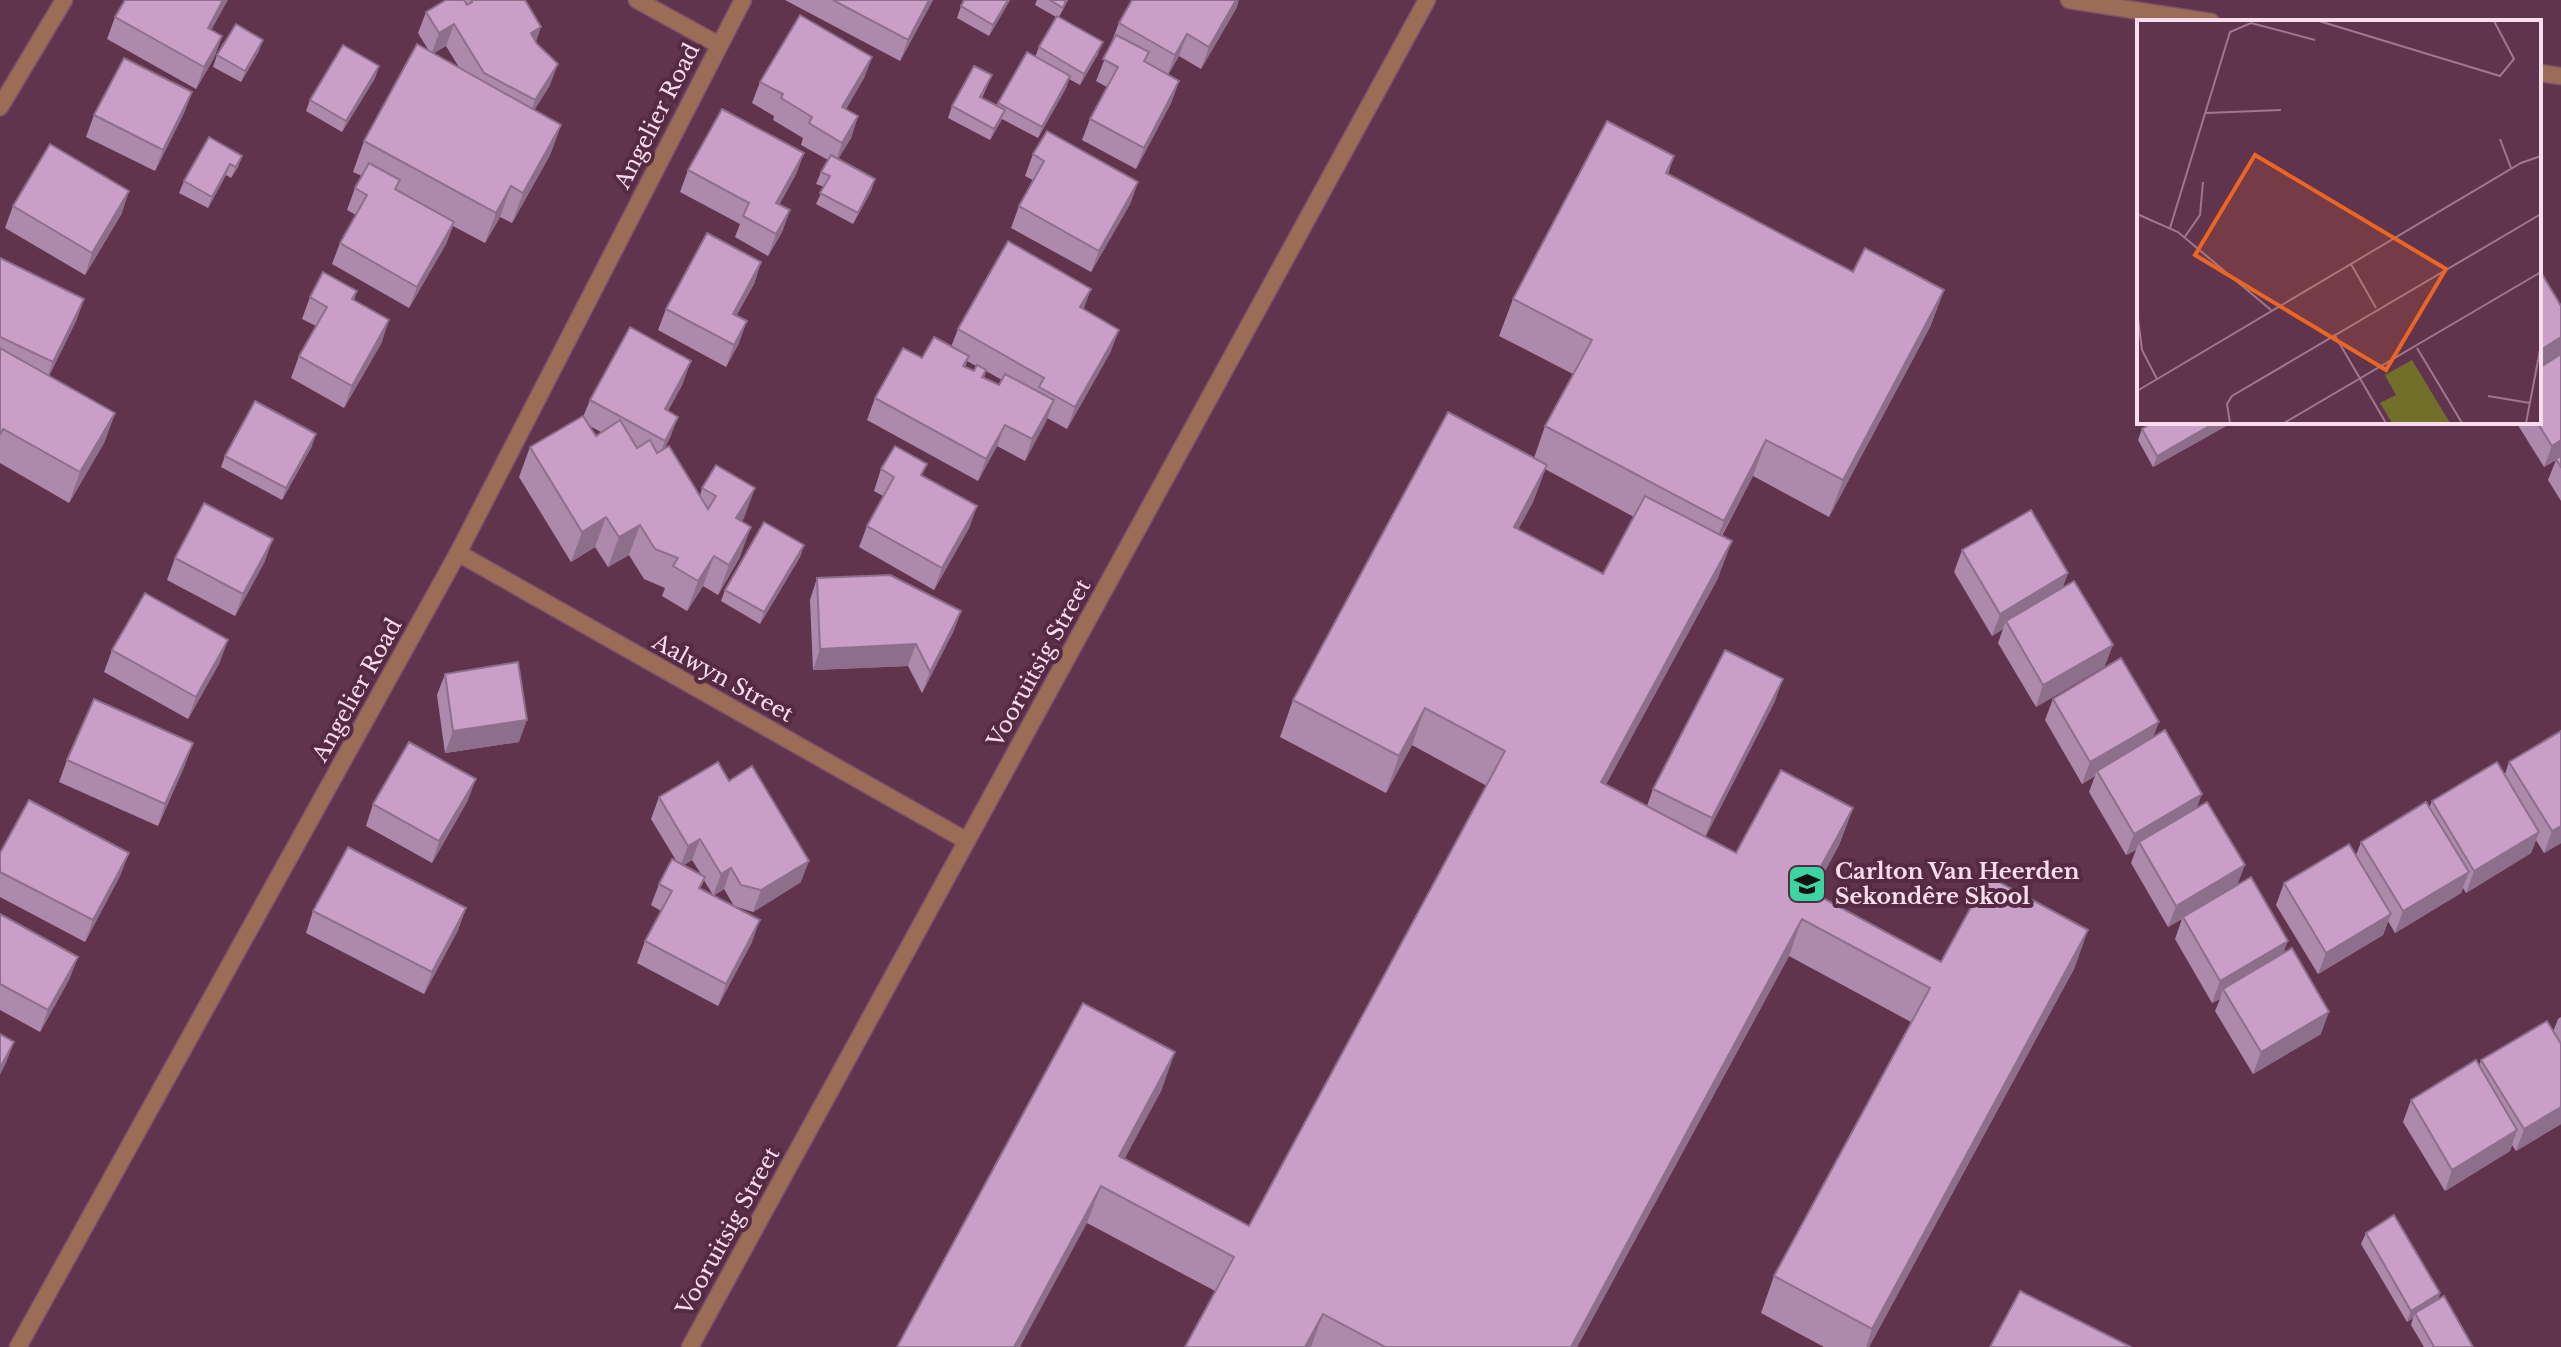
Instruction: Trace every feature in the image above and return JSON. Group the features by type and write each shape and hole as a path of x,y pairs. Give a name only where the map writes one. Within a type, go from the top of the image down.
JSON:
{"street":[{"path":"0,107 64,0"},
{"name":"Angelier Road","path":"637,0 719,45"},
{"name":"Angelier Road","path":"18,1347 458,553 743,0"},
{"name":"Vooruitsig Street","path":"690,1347 1427,0"},
{"path":"2069,0 2198,20"},
{"path":"2541,73 2561,76"},
{"name":"Aalwyn Street","path":"458,553 967,841"}],"building":[{"path":"125,0 223,0 208,28 222,36 204,67 115,17"},
{"path":"446,0 464,0 467,5 471,0 525,0 541,27 531,33 537,44 558,64 535,100 484,73 454,24 439,33 426,12"},
{"path":"833,0 929,0 908,40"},
{"path":"964,0 1008,0 993,25 961,6"},
{"path":"1050,0 1066,0 1063,8"},
{"path":"1132,0 1236,0 1209,47 1187,34 1175,55 1119,23"},
{"path":"800,15 872,57 842,107 858,116 842,143 809,123 812,117 781,98 783,94 760,82"},
{"path":"1057,16 1103,42 1084,74 1039,47"},
{"path":"236,24 263,40 245,71 217,55"},
{"path":"1116,35 1149,52 1144,61 1179,81 1144,148 1090,119 1118,67 1103,59"},
{"path":"417,44 561,125 523,193 511,186 496,213 364,141"},
{"path":"343,45 379,66 346,121 310,100"},
{"path":"1027,52 1070,76 1042,127 998,103"},
{"path":"124,58 192,92 163,150 94,115"},
{"path":"974,66 992,75 980,97 1005,110 994,129 952,106"},
{"path":"722,109 804,153 776,203 790,210 776,234 743,216 749,203 688,170"},
{"path":"1607,121 1674,156 1666,173 1853,272 1865,248 1944,290 1843,480 1766,440 1724,521 1545,426 1592,340 1513,299"},
{"path":"1047,131 1138,182 1099,251 1019,206 1044,161 1033,154"},
{"path":"209,137 242,156 236,167 230,164 212,197 184,181"},
{"path":"50,144 129,191 92,253 13,206"},
{"path":"831,155 875,179 858,213 820,193 830,176 821,172"},
{"path":"369,163 400,180 395,189 454,222 417,287 340,243 367,195 355,188"},
{"path":"707,233 761,262 733,314 747,321 734,345 666,309"},
{"path":"1008,241 1091,289 1080,307 1119,330 1075,407 1039,387 1044,378 958,329"},
{"path":"0,258 84,299 53,362 0,337"},
{"path":"323,272 357,291 352,299 389,320 352,386 299,356 327,307 310,297"},
{"path":"2541,272 2561,306 2561,337 2541,350"},
{"path":"630,327 691,361 665,409 678,417 665,441 590,400"},
{"path":"934,337 969,356 963,366 974,371 977,365 986,370 982,377 999,385 1005,374 1054,400 1032,439 1005,425 986,459 875,398 903,348 922,358"},
{"path":"0,348 115,413 80,472 3,429 0,435"},
{"path":"2561,354 2561,440 2552,446 2538,424 2541,424 2541,367"},
{"path":"255,401 316,434 286,488 225,456"},
{"path":"1448,412 1547,465 1514,527 1603,574 1645,496 1732,541 1601,782 1736,853 1781,770 1853,808 1808,890 1941,962 1988,876 2088,930 1872,1329 1774,1276 1930,988 1802,919 1571,1347 1385,1347 1323,1314 1305,1347 1185,1347 1234,1257 1101,1186 1014,1347 897,1347 1083,1003 1175,1052 1119,1156 1249,1226 1505,751 1425,708 1399,756 1293,700"},
{"path":"583,416 596,436 620,420 637,448 650,440 657,453 669,446 708,509 716,496 702,488 716,465 755,488 736,518 751,527 729,565 714,556 698,581 673,566 678,558 655,549 640,525 619,537 606,517 582,532 530,447"},
{"path":"2150,424 2213,424 2157,456 2142,429"},
{"path":"895,446 927,464 921,475 977,506 942,568 867,526 894,477 881,469"},
{"path":"204,503 273,539 243,594 175,558"},
{"path":"2031,510 2068,573 2000,614 1962,550"},
{"path":"764,522 804,545 764,612 725,590"},
{"path":"890,575 961,611 930,672 916,644 820,649 817,578"},
{"path":"2074,581 2113,645 2043,685 2006,621"},
{"path":"145,593 228,640 196,697 112,650"},
{"path":"1725,650 1783,679 1712,818 1653,789"},
{"path":"2121,658 2159,722 2090,762 2053,699"},
{"path":"518,662 527,720 453,731 445,674"},
{"path":"94,699 193,743 165,804 67,760"},
{"path":"2165,730 2202,794 2134,834 2097,771"},
{"path":"2561,731 2561,826 2552,831 2509,762"},
{"path":"409,742 476,779 439,841 373,804"},
{"path":"718,762 729,781 752,766 809,861 761,890 741,885 731,868 721,874 700,839 688,846 659,797"},
{"path":"2497,762 2539,832 2474,871 2432,801"},
{"path":"29,800 129,853 93,920 0,872 0,853"},
{"path":"2207,802 2245,865 2176,906 2139,842"},
{"path":"2426,802 2469,872 2403,911 2361,842"},
{"path":"2349,844 2391,914 2326,953 2284,883"},
{"path":"348,847 466,908 432,972 313,911"},
{"path":"672,859 705,877 699,888 760,920 726,984 645,941 672,891 659,884"},
{"path":"2251,877 2288,941 2220,981 2183,917"},
{"path":"0,914 78,957 48,1010 0,984"},
{"path":"2292,948 2329,1012 2261,1052 2223,989"},
{"path":"2547,1021 2561,1044 2561,1107 2524,1129 2481,1060"},
{"path":"0,1034 14,1042 0,1068"},
{"path":"2476,1060 2517,1130 2452,1170 2411,1100"},
{"path":"2394,1215 2440,1293 2411,1311 2366,1233"},
{"path":"2020,1291 2131,1347 1990,1347"},
{"path":"2444,1296 2473,1347 2434,1347 2415,1313"}],"place":[{"name":"Carlton Van Heerden Sekondêre Skool","path":"1807,884"}]}
